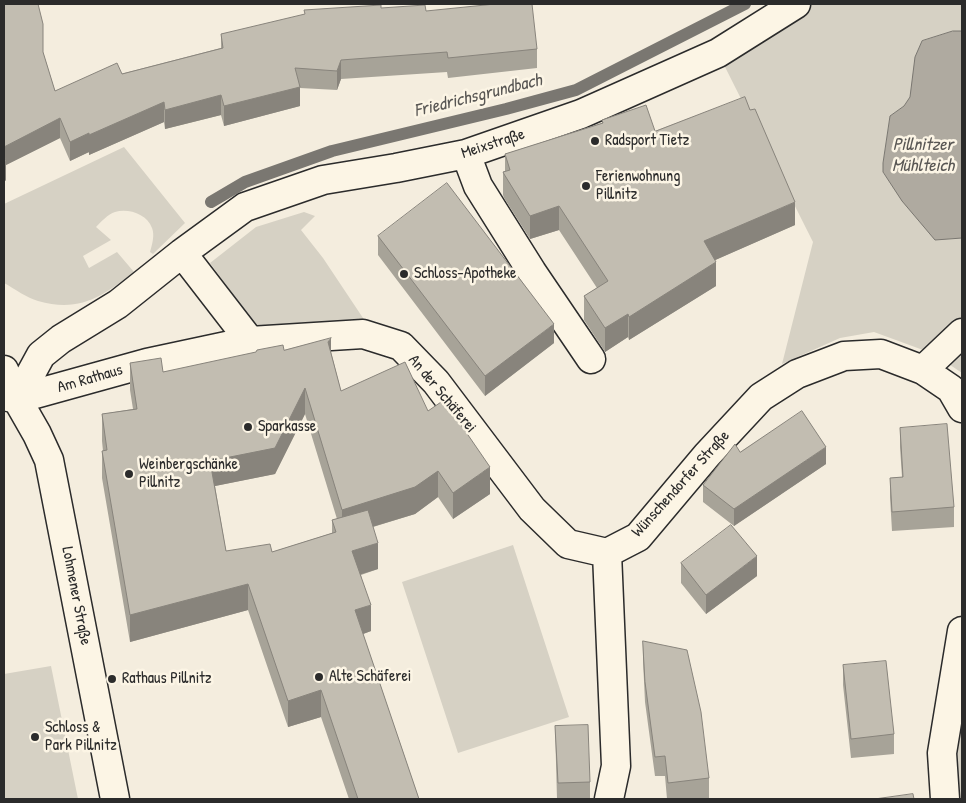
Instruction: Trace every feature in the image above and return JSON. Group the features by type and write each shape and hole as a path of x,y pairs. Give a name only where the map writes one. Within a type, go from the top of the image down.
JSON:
{"street":[{"name":"Meixstraße","path":"182,253 245,207 323,180 466,154 581,114 718,53 796,4"},
{"path":"466,154 478,186 532,272 591,360"},
{"path":"182,253 250,341"},
{"name":"Am Rathaus","path":"11,397 41,355 61,339 118,304 182,253"},
{"path":"923,370 962,333"},
{"name":"An der Schäferei","path":"250,341 363,334 401,346 436,382 532,509 568,544 607,554"},
{"name":"Am Rathaus","path":"11,397 146,363 250,341"},
{"name":"Wünschendorfer Straße","path":"607,554 638,537 707,455 761,397 797,374 844,356 882,354 923,370 951,389 962,408"},
{"path":"4,370 11,397"},
{"name":"Lohmener Straße","path":"11,397 37,434 49,460 116,799"},
{"path":"607,554 616,766 609,799"},
{"path":"945,799 942,752 962,631"}],"shaded area":[{"path":"796,4 962,4 962,31 953,31 922,41 910,97 904,106 890,116 883,173 935,239 962,238 962,373 934,354 874,332 840,338 782,364 813,242 718,53"},
{"path":"124,147 185,223 153,254 150,252 153,231 146,219 136,213 126,211 115,212 107,216 96,227 111,240 83,256 89,268 117,252 134,272 101,295 90,300 66,305 53,304 34,300 4,283 4,204"},
{"path":"304,212 315,216 301,230 323,258 369,327 260,331 210,263 256,227"},
{"path":"513,545 569,717 458,753 402,582"},
{"name":"Schloss & Park Pillnitz","path":"51,666 78,799 4,799 4,674"},
{"path":"962,726 962,799 959,799 957,753"}],"water":[{"name":"Pillnitzer Mühlteich","path":"953,31 962,31 962,238 935,240 902,201 883,172 883,163 890,116 904,106 910,97 915,57 922,41"}],"building":[{"path":"4,4 38,4 43,24 43,52 55,91 117,63 122,74 223,48 221,34 305,14 304,10 381,5 381,8 425,5 426,11 495,4 532,4 537,49 448,58 447,52 341,60 337,71 295,68 300,87 224,106 221,95 165,110 164,102 70,142 60,118 4,147"},
{"path":"745,97 750,110 755,109 795,202 704,241 716,262 629,317 628,314 605,328 584,296 608,281 559,206 530,216 503,172 510,170 505,154 603,123 602,120 646,105 655,131"},
{"path":"447,183 554,324 485,376 378,236"},
{"path":"331,338 328,342 341,391 405,362 428,411 444,400 490,467 453,493 438,471 415,487 342,510 305,388 275,448 210,461 226,551 270,544 272,552 336,532 332,520 368,510 378,543 352,551 371,605 355,610 419,799 358,799 321,690 288,701 248,584 130,615 102,451 107,450 102,414 137,409 130,363 161,358 163,372 256,352 257,350 283,345 284,350"},
{"path":"802,411 826,447 734,509 703,485 735,444 740,452"},
{"path":"947,424 954,507 892,512 890,478 903,477 900,428"},
{"path":"731,525 757,556 706,595 681,563"},
{"path":"643,641 687,650 701,712 709,778 668,783 665,756 655,757 645,682"},
{"path":"886,661 894,734 851,739 843,665"},
{"path":"588,725 590,782 558,783 555,726"},
{"path":"913,794 914,799 875,799"}],"waterway":[{"name":"Friedrichsgrundbach","path":"211,202 245,182 332,151 576,90 745,4"}],"place":[{"name":"Radsport Tietz","path":"595,141"},
{"name":"Ferienwohnung Pillnitz","path":"586,186"},
{"name":"Schloss-Apotheke","path":"404,274"},
{"name":"Sparkasse","path":"248,427"},
{"name":"Weinbergschänke Pillnitz","path":"129,474"},
{"name":"Alte Schäferei","path":"319,677"},
{"name":"Rathaus Pillnitz","path":"112,679"},
{"name":"Schloss & Park Pillnitz","path":"35,737"}]}
